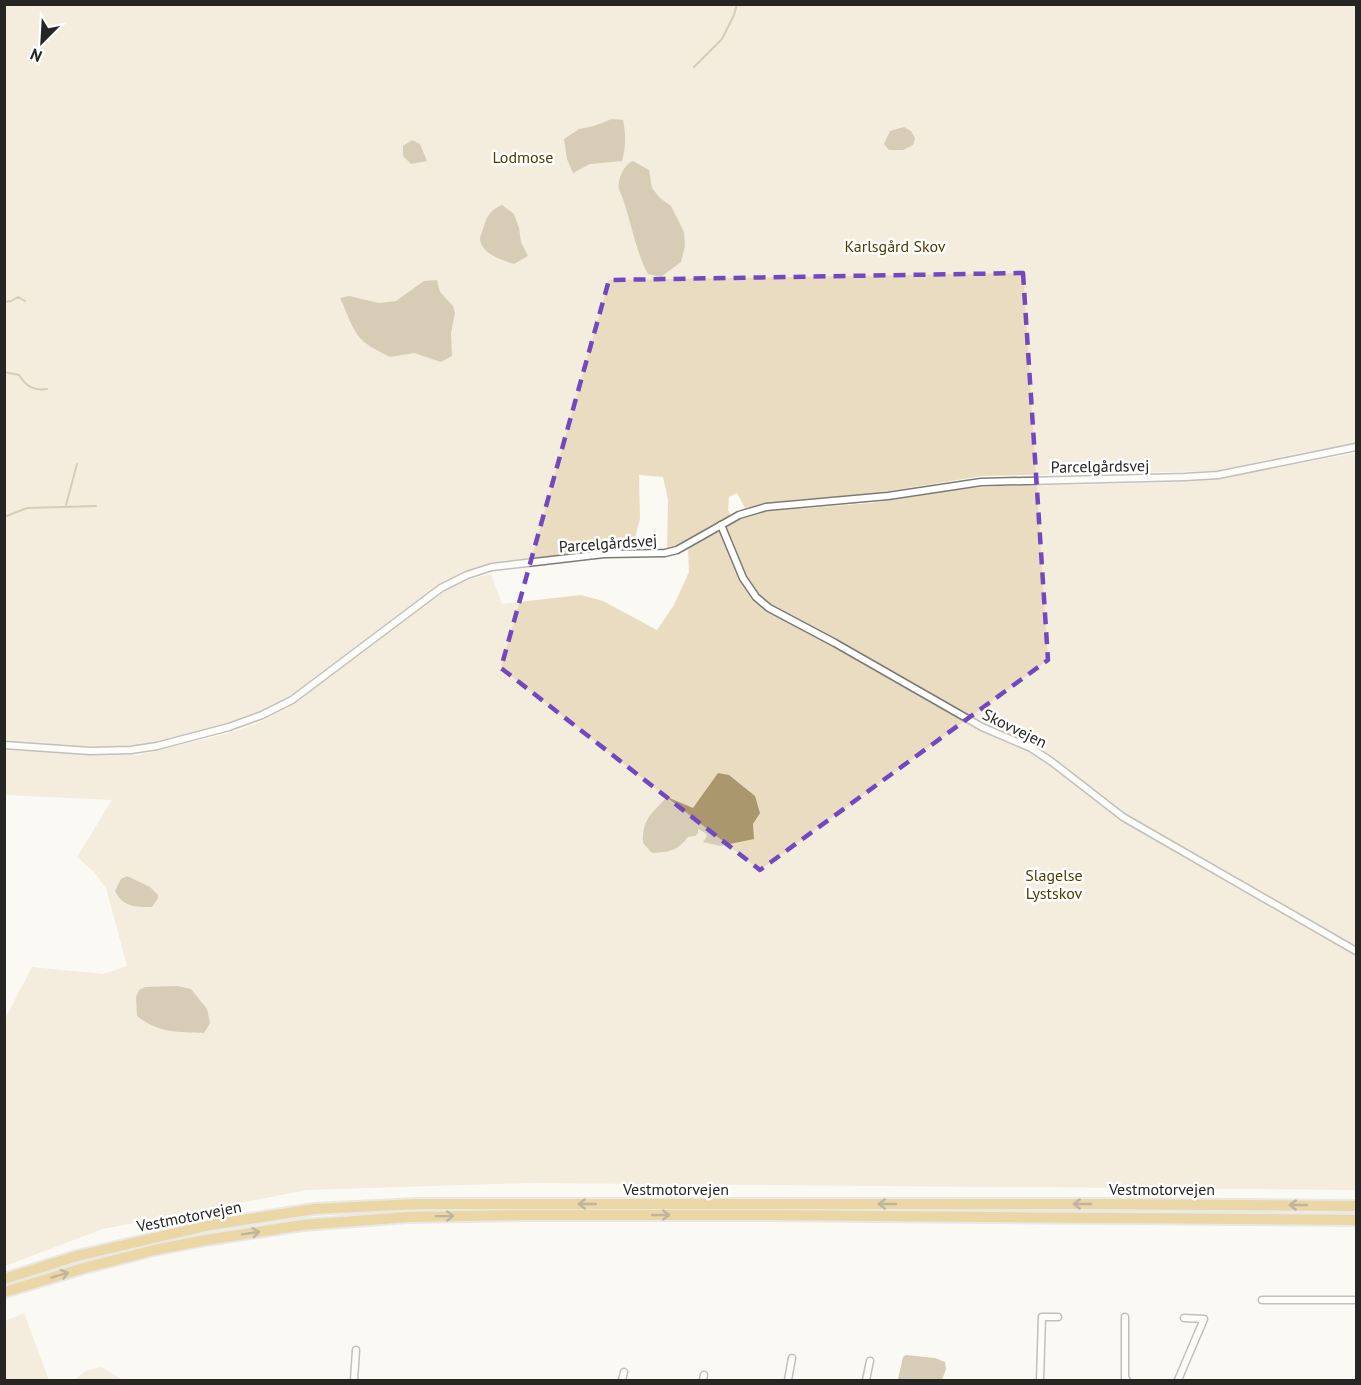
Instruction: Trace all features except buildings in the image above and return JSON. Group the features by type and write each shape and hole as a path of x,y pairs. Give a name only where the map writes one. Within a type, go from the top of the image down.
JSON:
{"highway":[{"name":"Vestmotorvejen","path":"4,1279 77,1256 210,1225 314,1209 417,1204 1356,1206"},
{"name":"Vestmotorvejen","path":"4,1292 84,1268 154,1250 206,1240 303,1225 408,1217 530,1215 1356,1220"}],"street":[{"name":"Parcelgårdsvej","path":"4,745 90,751 131,750 158,746 262,716 292,700 441,588 466,575 492,567 624,553 665,553 677,550 739,514 766,507 888,496 981,482 1218,475 1356,447"},
{"name":"Skovvejen","path":"721,525 743,579 756,597 769,608 982,727 1030,748 1052,762 1123,817 1356,951"},
{"path":"1262,1300 1356,1300"},
{"path":"1040,1380 1042,1317 1058,1317"},
{"path":"1125,1317 1126,1380"},
{"path":"1178,1380 1204,1319 1184,1318"},
{"path":"354,1380 356,1350"},
{"path":"788,1380 792,1358"},
{"path":"866,1380 870,1361"},
{"path":"622,1380 624,1371"}],"highlighted area":[{"path":"1023,273 1048,660 760,870 501,668 609,280"}],"green space":[{"path":"4,5 1356,5 1356,444 1299,453 1217,471 982,476 871,494 791,500 745,508 737,493 729,497 728,510 731,516 685,542 667,549 668,500 663,477 639,475 640,519 632,549 529,558 491,564 466,571 441,583 286,699 249,717 154,744 103,748 5,742"},
{"name":"Slagelse Lystskov","path":"1356,453 1356,1190 529,1183 307,1190 103,1229 5,1266 5,1019 32,967 103,974 127,966 106,888 94,872 77,857 112,800 5,795 5,749 138,755 226,734 258,723 293,705 442,591 470,579 491,574 502,604 581,595 603,601 657,630 674,605 689,572 688,548 733,522 760,512 871,503 969,488 1175,482 1220,478","holes":["729,775 720,846 704,842 707,836 698,829 695,836 688,837"]},
{"path":"24,1313 49,1380 5,1380 5,1321"},
{"path":"101,1367 122,1380 74,1380 86,1371"}],"shaded area":[{"path":"612,119 623,120 625,140 622,161 590,164 573,173 567,159 564,139 579,129"},
{"path":"904,127 911,131 915,138 913,145 903,150 889,150 884,144 890,131"},
{"path":"412,140 420,144 427,161 411,164 403,156 403,146"},
{"path":"633,161 649,170 652,188 671,206 684,232 685,246 681,262 661,277 648,274 644,266 619,189 622,173"},
{"path":"502,205 514,214 521,242 528,256 514,264 488,253 480,240 489,215"},
{"path":"437,280 440,292 453,306 455,313 451,333 452,356 441,362 414,353 390,357 372,347 357,334 340,298 349,296 379,303 396,301 424,281"},
{"path":"718,773 729,775 755,796 760,813 753,824 754,839 720,846 703,842 707,836 698,829 695,836 688,837 677,848 652,853 643,843 643,835 646,822 653,812 667,797 693,808"},
{"path":"127,876 150,887 158,895 152,907 130,905 118,896 115,891 121,879"},
{"path":"177,986 191,989 207,1009 210,1023 204,1033 161,1029 137,1016 136,997 139,990 145,987"},
{"path":"906,1355 935,1358 945,1362 946,1369 942,1380 899,1380 903,1357"}],"waterway":[{"path":"694,67 722,39 737,4"},
{"path":"4,302 18,297 25,301"},
{"path":"4,372 19,375 27,385 34,388 47,389"},
{"path":"66,505 77,464"},
{"path":"4,517 27,508 96,506"}],"park label":[{"name":"Lodmose","path":"523,157"},
{"name":"Karlsgård Skov","path":"895,246"}]}
